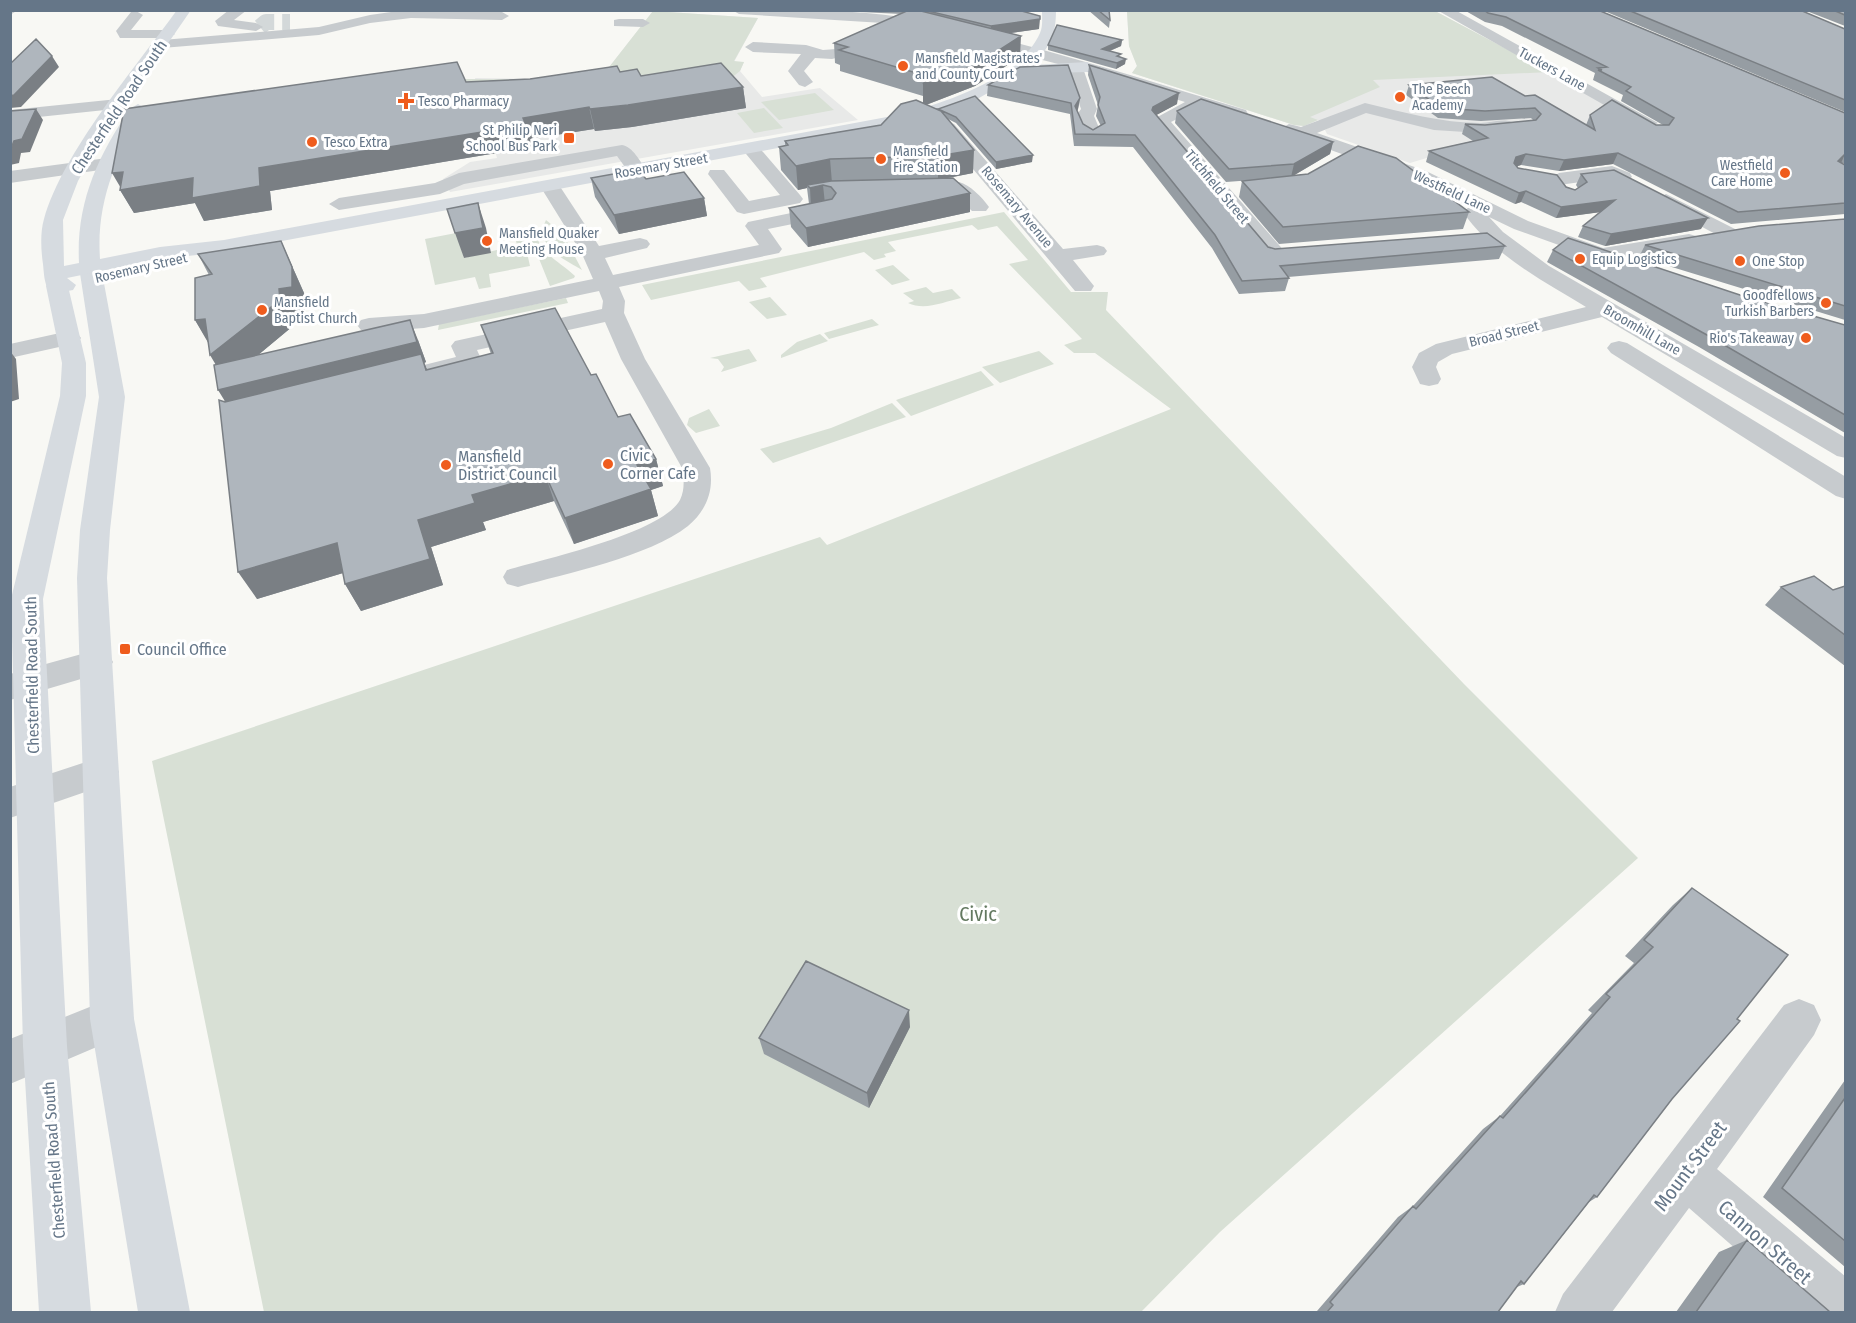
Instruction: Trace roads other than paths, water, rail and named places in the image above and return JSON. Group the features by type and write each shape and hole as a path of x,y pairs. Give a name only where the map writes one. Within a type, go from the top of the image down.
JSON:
{"main road":[{"name":"Chesterfield Road South","path":"65,1312 28,1054 21,684 27,599 73,396 74,363 52,255 53,220 76,168 184,10"},
{"name":"Rosemary Street","path":"57,280 92,273 171,265 224,246 413,195 550,186 920,115 987,88 1015,71 1037,53 1048,35 1051,21 1049,10"},
{"name":"Chesterfield Road South","path":"170,59 188,35"},
{"path":"991,42 1048,35"},
{"path":"1015,71 1080,67"},
{"name":"Chesterfield Road South","path":"148,94 121,134 98,183 89,214 92,273 111,397 94,530 92,578 112,1019 164,1312"}],"street":[{"path":"240,10 222,21 223,23 256,27"},
{"name":"Westfield Lane","path":"739,10 763,20 810,13 909,18 1037,53 1269,122 1353,151 1452,191 1551,237 1639,267"},
{"name":"Tuckers Lane","path":"1444,10 1658,129"},
{"path":"170,59 205,46 300,24 329,13 351,11 370,19"},
{"path":"136,15 123,31 125,35 165,38 300,24 319,31 370,19 411,14 502,16"},
{"path":"753,47 806,50 811,54 832,55 886,33 909,18"},
{"path":"763,20 772,24 886,33"},
{"path":"763,20 809,36"},
{"path":"619,23 643,23"},
{"path":"188,35 242,39"},
{"path":"805,82 796,71 803,60 811,54"},
{"path":"1080,67 1089,109 1085,116 1094,135"},
{"name":"Titchfield Street","path":"1201,101 1161,120 1231,189 1272,253 1295,251"},
{"path":"10,115 118,104"},
{"path":"1302,133 1365,108 1410,121 1458,128 1525,124"},
{"name":"Rosemary Avenue","path":"920,115 948,128 1083,286"},
{"path":"751,149 776,178 803,197 744,208 737,182 776,178"},
{"path":"339,204 413,195 440,188 459,179 622,150 636,170"},
{"path":"1334,162 1353,151"},
{"path":"10,177 107,164"},
{"path":"1556,183 1614,167 1736,232 1602,254"},
{"path":"518,577 657,533 689,508 700,483 696,468 633,359 613,313 614,301 594,254 550,186"},
{"path":"913,189 959,188 979,207"},
{"name":"Broomhill Lane","path":"1452,191 1495,241 1541,271 1845,450"},
{"path":"369,325 424,321 772,249 755,226 825,212"},
{"path":"1495,241 1551,237"},
{"path":"594,254 640,244"},
{"name":"Rosemary Avenue","path":"1058,256 1097,251"},
{"name":"Broad Street","path":"1430,379 1424,366 1428,358 1444,349 1605,309"},
{"path":"412,375 470,361 463,346 613,313"},
{"path":"10,351 69,338"},
{"path":"1619,348 1845,490"},
{"path":"1688,391 1728,381"},
{"path":"21,684 96,662"},
{"path":"23,798 101,772"},
{"path":"28,1054 112,1019"},
{"name":"Mount Street","path":"1581,1312 1799,1020"},
{"name":"Cannon Street","path":"1685,1173 1845,1311"}],"tunnel":[{"path":"260,27 266,22 290,22"}],"place":[{"name":"Mansfield Magistrates' and County Court","path":"903,66"},
{"name":"The Beech Academy","path":"1400,97"},
{"name":"Tesco Pharmacy","path":"406,101"},
{"name":"St Philip Neri School Bus Park","path":"569,138"},
{"name":"Tesco Extra","path":"312,142"},
{"name":"Mansfield Fire Station","path":"881,159"},
{"name":"Westfield Care Home","path":"1785,173"},
{"name":"Mansfield Quaker Meeting House","path":"487,241"},
{"name":"Equip Logistics","path":"1580,259"},
{"name":"One Stop","path":"1740,261"},
{"name":"Goodfellows Turkish Barbers","path":"1826,303"},
{"name":"Mansfield Baptist Church","path":"262,310"},
{"name":"Rio's Takeaway","path":"1806,338"},
{"name":"Civic Corner Cafe","path":"608,464"},
{"name":"Mansfield District Council","path":"446,465"},
{"name":"Council Office","path":"125,649"}],"park label":[{"name":"Civic","path":"978,914"}]}
